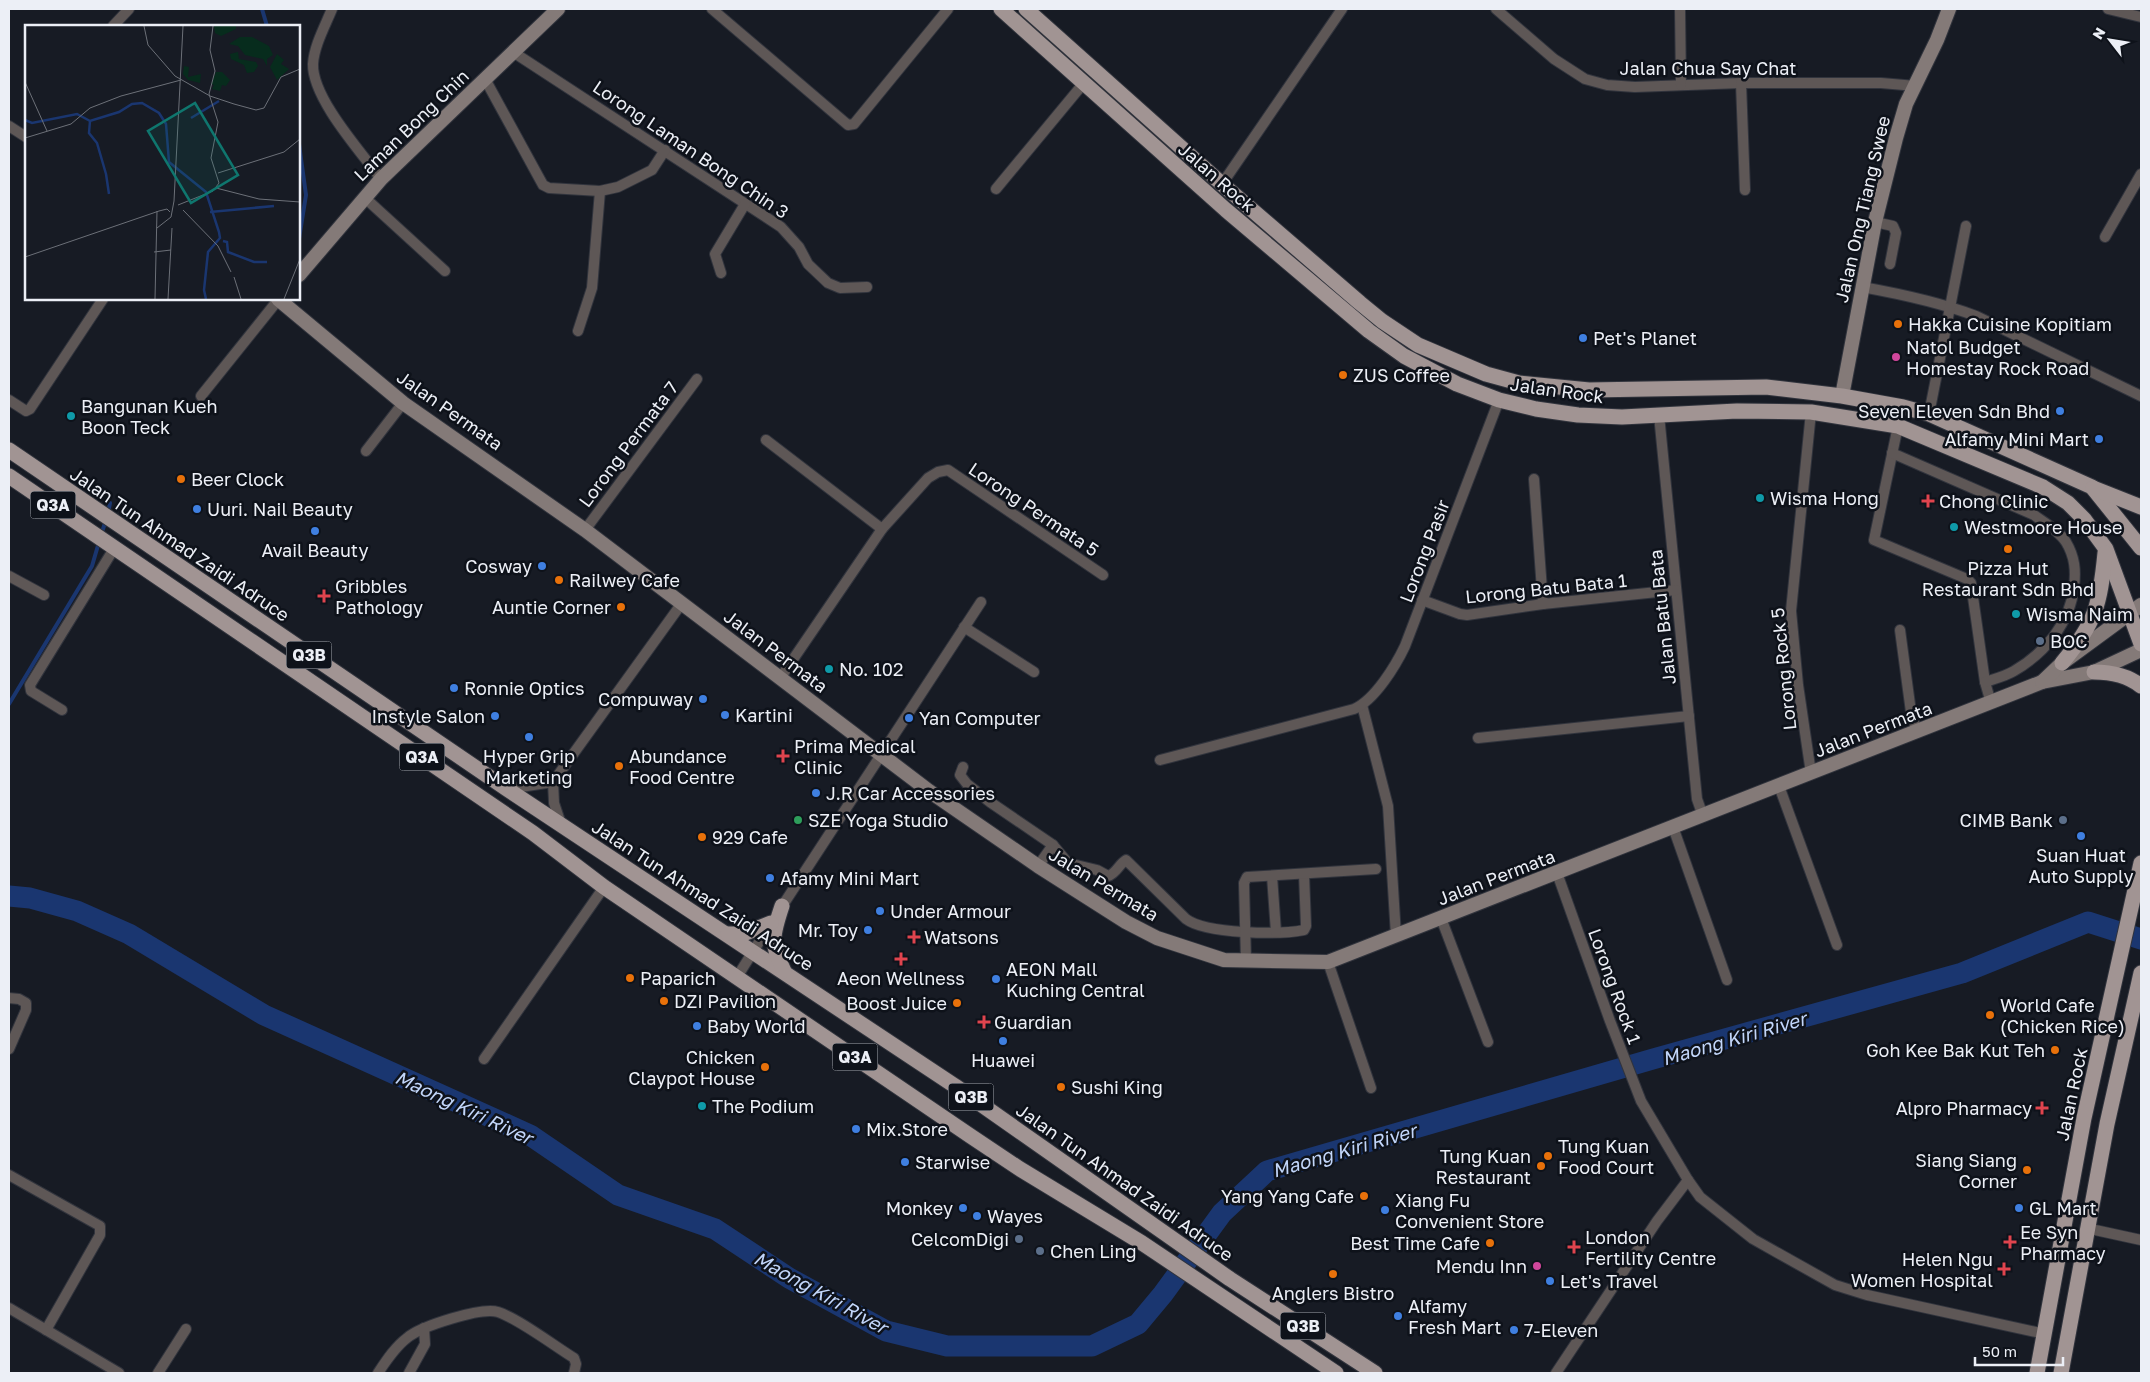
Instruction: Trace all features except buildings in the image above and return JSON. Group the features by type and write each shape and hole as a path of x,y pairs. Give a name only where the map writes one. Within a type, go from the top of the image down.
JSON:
{"main road":[{"name":"Jalan Rock","path":"1001,9 1226,210 1369,331 1404,356 1457,384 1499,400 1536,409 1578,415 1622,417 1737,411 1811,412 1898,426 2043,487 2068,504 2084,519 2106,550 2135,609 2141,644"},
{"name":"Jalan Rock","path":"1026,9 1222,184 1382,321 1418,345 1486,374 1519,383 1589,390 1766,386 1842,396 1903,407 1929,414 2092,487 2141,548"},
{"name":"Jalan Tun Ahmad Zaidi Adruce","path":"9,450 507,789 955,1086 1230,1279 1375,1373"},
{"name":"Q3A","path":"9,476 533,833 604,888 1020,1169 1142,1243 1336,1373"},
{"path":"2092,487 2141,507"},
{"path":"2062,662 2079,642 2092,622 2102,589 2106,550"},
{"path":"2094,672 2111,672 2141,686"},
{"name":"Jalan Rock","path":"2039,1372 2084,1118 2141,864"},
{"path":"782,906 775,925 773,942 777,957 784,971"},
{"path":"728,934 743,934 771,923"},
{"path":"2063,1369 2086,1228 2141,973"}],"street":[{"path":"115,25 128,9"},
{"path":"332,9 313,64 317,84 323,100 381,179"},
{"name":"Laman Bong Chin","path":"300,274 381,179 558,9"},
{"path":"712,9 848,125 854,124 948,9"},
{"path":"1222,184 1342,9"},
{"name":"Jalan Chua Say Chat","path":"1496,9 1554,59 1585,79 1607,85 1881,83 1916,86"},
{"path":"1680,9 1681,85"},
{"name":"Jalan Ong Tiang Swee","path":"1842,396 1875,222 1901,117 1938,40 1949,9"},
{"path":"2108,9 2141,17"},
{"name":"Lorong Laman Bong Chin 3","path":"513,52 781,227 799,247 808,264 828,283 840,288 867,286"},
{"path":"486,78 543,185 549,188 600,191 618,187 652,170 665,150"},
{"path":"1742,83 1745,190"},
{"path":"996,189 1083,84"},
{"path":"9,126 25,136"},
{"path":"2105,237 2141,174"},
{"path":"578,331 592,288 600,191"},
{"path":"364,197 446,271"},
{"path":"721,273 715,254 745,204"},
{"path":"1875,222 1893,226 1896,233 1890,264"},
{"path":"1929,414 1966,226"},
{"path":"1862,287 1900,294 1950,307 2018,335 2141,396"},
{"path":"9,400 26,411 30,409 102,300"},
{"path":"201,396 277,300"},
{"name":"Jalan Permata","path":"279,300 403,403 585,530 929,791 1038,866 1126,922 1157,938 1224,960 1328,962 2042,682"},
{"name":"Lorong Permata 7","path":"585,530 697,379"},
{"name":"Lorong Pasir","path":"1362,705 1387,676 1399,658 1499,400"},
{"path":"366,452 403,403"},
{"name":"Lorong Rock 5","path":"1811,412 1791,610 1798,686 1812,773"},
{"name":"Jalan Batu Bata","path":"1659,415 1697,799 1703,816"},
{"path":"1898,426 1874,540 1970,583 1985,682 1991,703"},
{"path":"766,440 882,529"},
{"path":"1892,453 2034,516 2053,528 2066,542 2070,550 2076,567 2073,600 2057,635 2041,651 2013,672 1985,682"},
{"name":"Lorong Permata 5","path":"781,677 882,529 928,478 938,472 948,470 1103,575"},
{"path":"1534,479 1543,604"},
{"path":"62,710 31,692 30,685 106,541"},
{"path":"10,579 44,595"},
{"name":"Lorong Batu Bata 1","path":"1422,600 1467,615 1543,604 1676,590"},
{"path":"737,977 981,602"},
{"path":"561,824 554,803 553,782 682,603"},
{"path":"2042,682 2062,662 2135,609"},
{"path":"964,627 1034,672"},
{"path":"1900,630 1910,712 1917,732"},
{"path":"2042,682 2094,672 2141,650"},
{"path":"1160,760 1354,709 1362,705 1388,806 1396,936"},
{"path":"1478,738 1689,716"},
{"path":"963,767 960,775 967,784 990,802 1054,845 1068,863 1097,870 1108,876 1112,875 1121,863 1126,860 1191,922 1210,929 1276,932 1304,930 1306,926 1304,874"},
{"path":"507,789 553,782"},
{"path":"1779,786 1837,945"},
{"path":"1673,827 1726,980"},
{"path":"1038,866 1054,845"},
{"path":"1246,961 1244,880 1247,877 1376,869"},
{"name":"Lorong Rock 1","path":"1557,873 1610,1021 1642,1101 1700,1197 1753,1239 1835,1285 1867,1296 2045,1334"},
{"path":"1272,876 1276,932"},
{"path":"484,1059 604,888"},
{"path":"1441,918 1488,1042"},
{"path":"1328,962 1371,1088"},
{"path":"9,998 19,999 26,1003 26,1010 9,1049"},
{"path":"9,1175 100,1226 100,1235 46,1330"},
{"path":"1556,1373 1657,1221 1688,1180"},
{"path":"2086,1228 2141,1240"},
{"path":"9,1308 119,1373"},
{"path":"378,1373 396,1347 408,1336 424,1328 487,1310 505,1315 574,1358 576,1364 574,1373"},
{"path":"409,1373 425,1344 424,1328"},
{"path":"158,1373 186,1329"}],"waterway":[{"path":"262,9 267,25"},
{"path":"300,151 306,195 300,233"},
{"path":"108,513 110,503"},
{"path":"101,535 106,520"},
{"path":"9,704 92,566 99,542"},
{"name":"Maong Kiri River","path":"9,896 30,898 77,911 129,934 264,1015 530,1135 618,1195 715,1229 789,1278 886,1331 947,1346 1092,1346 1138,1324 1163,1294 1222,1213 1267,1171 1653,1059 1962,973 2088,922 2141,939"}],"place":[{"name":"Hakka Cuisine Kopitiam","path":"1898,324"},
{"name":"Pet's Planet","path":"1583,338"},
{"name":"Natol Budget Homestay Rock Road","path":"1896,357"},
{"name":"ZUS Coffee","path":"1343,375"},
{"name":"Seven Eleven Sdn Bhd","path":"2060,411"},
{"name":"Bangunan Kueh Boon Teck","path":"71,416"},
{"name":"Alfamy Mini Mart","path":"2099,439"},
{"name":"Beer Clock","path":"181,479"},
{"name":"Wisma Hong","path":"1760,498"},
{"name":"Chong Clinic","path":"1928,501"},
{"name":"Uuri. Nail Beauty","path":"197,509"},
{"name":"Westmoore House","path":"1954,527"},
{"name":"Avail Beauty","path":"315,531"},
{"name":"Pizza Hut Restaurant Sdn Bhd","path":"2008,549"},
{"name":"Cosway","path":"542,566"},
{"name":"Railwey Cafe","path":"559,580"},
{"name":"Gribbles Pathology","path":"324,596"},
{"name":"Auntie Corner","path":"621,607"},
{"name":"Wisma Naim","path":"2016,614"},
{"name":"BOC","path":"2040,641"},
{"name":"No. 102","path":"829,669"},
{"name":"Ronnie Optics","path":"454,688"},
{"name":"Compuway","path":"703,699"},
{"name":"Kartini","path":"725,715"},
{"name":"Instyle Salon","path":"495,716"},
{"name":"Yan Computer","path":"909,718"},
{"name":"Hyper Grip Marketing","path":"529,737"},
{"name":"Prima Medical Clinic","path":"783,756"},
{"name":"Abundance Food Centre","path":"619,766"},
{"name":"J.R Car Accessories","path":"816,793"},
{"name":"SZE Yoga Studio","path":"798,820"},
{"name":"CIMB Bank","path":"2063,820"},
{"name":"Suan Huat Auto Supply","path":"2081,836"},
{"name":"929 Cafe","path":"702,837"},
{"name":"Afamy Mini Mart","path":"770,878"},
{"name":"Under Armour","path":"880,911"},
{"name":"Mr. Toy","path":"868,930"},
{"name":"Watsons","path":"914,937"},
{"name":"Aeon Wellness","path":"901,959"},
{"name":"Paparich","path":"630,978"},
{"name":"AEON Mall Kuching Central","path":"996,979"},
{"name":"DZI Pavilion","path":"664,1001"},
{"name":"Boost Juice","path":"957,1003"},
{"name":"World Cafe (Chicken Rice)","path":"1990,1015"},
{"name":"Guardian","path":"984,1022"},
{"name":"Baby World","path":"697,1026"},
{"name":"Huawei","path":"1003,1041"},
{"name":"Goh Kee Bak Kut Teh","path":"2055,1050"},
{"name":"Chicken Claypot House","path":"765,1067"},
{"name":"Sushi King","path":"1061,1087"},
{"name":"The Podium","path":"702,1106"},
{"name":"Alpro Pharmacy","path":"2042,1108"},
{"name":"Mix.Store","path":"856,1129"},
{"name":"Tung Kuan Food Court","path":"1548,1156"},
{"name":"Starwise","path":"905,1162"},
{"name":"Tung Kuan Restaurant","path":"1541,1166"},
{"name":"Siang Siang Corner","path":"2027,1170"},
{"name":"Yang Yang Cafe","path":"1364,1196"},
{"name":"Monkey","path":"963,1208"},
{"name":"GL Mart","path":"2019,1208"},
{"name":"Xiang Fu Convenient Store","path":"1385,1210"},
{"name":"Wayes","path":"977,1216"},
{"name":"CelcomDigi","path":"1019,1239"},
{"name":"Ee Syn Pharmacy","path":"2010,1242"},
{"name":"Best Time Cafe","path":"1490,1243"},
{"name":"London Fertility Centre","path":"1574,1247"},
{"name":"Chen Ling","path":"1040,1251"},
{"name":"Mendu Inn","path":"1537,1266"},
{"name":"Helen Ngu Women Hospital","path":"2004,1269"},
{"name":"Anglers Bistro","path":"1333,1274"},
{"name":"Let's Travel","path":"1550,1281"},
{"name":"Alfamy Fresh Mart","path":"1398,1316"},
{"name":"7-Eleven","path":"1514,1330"}]}
